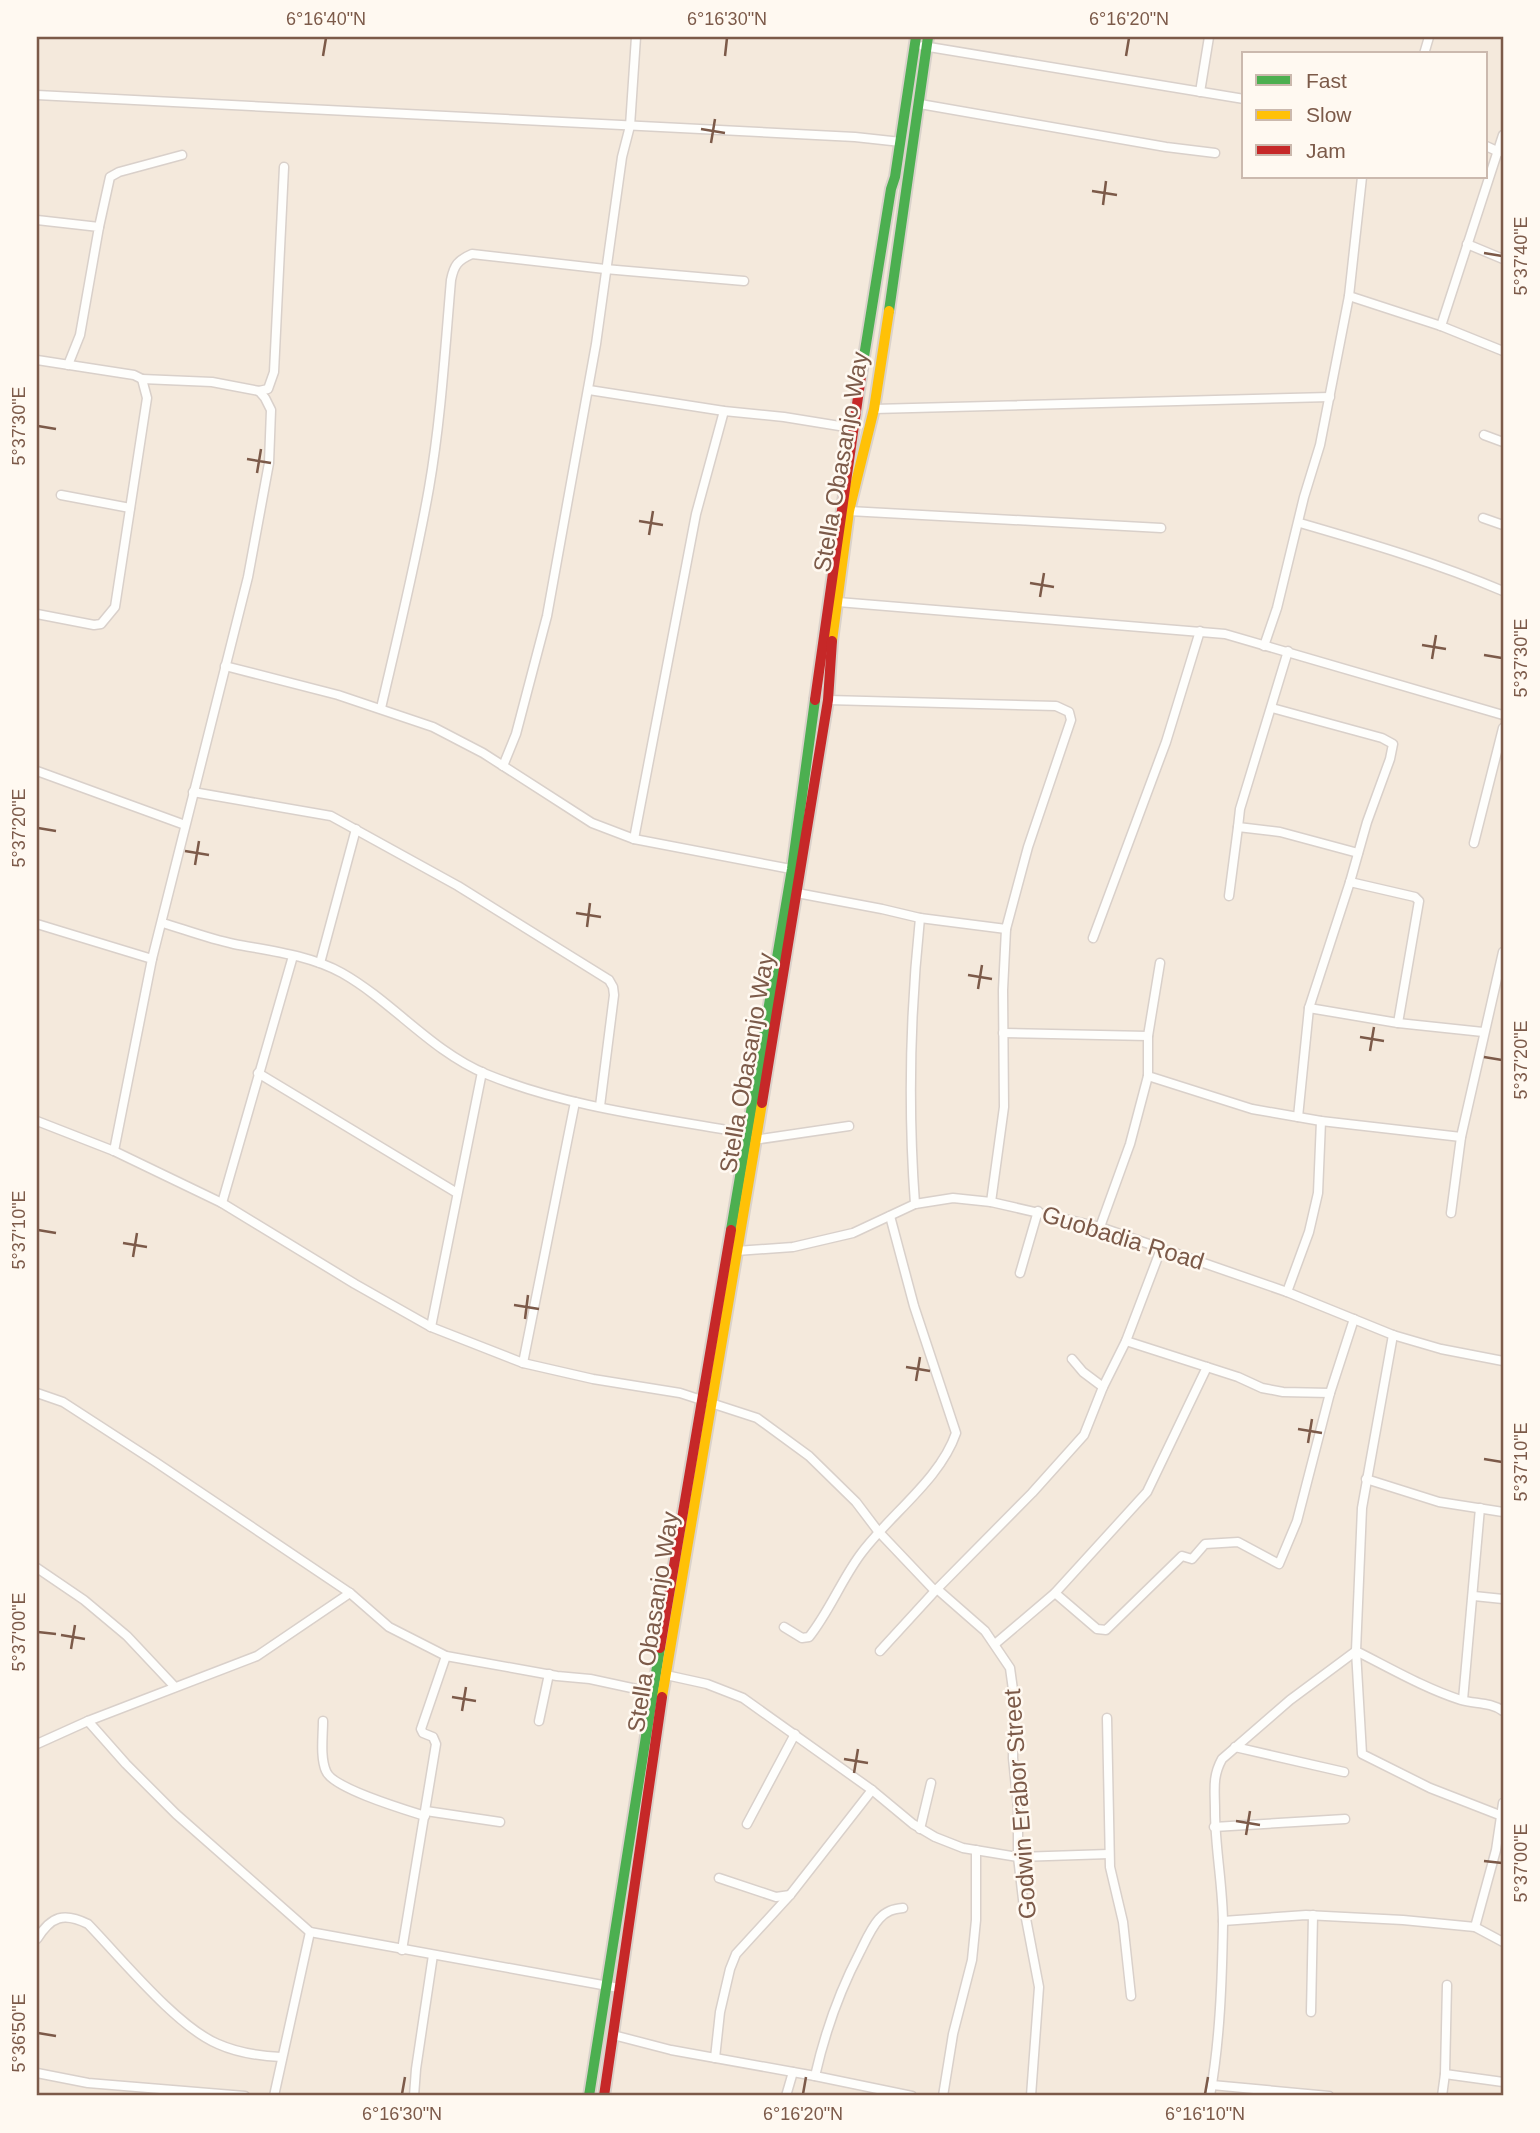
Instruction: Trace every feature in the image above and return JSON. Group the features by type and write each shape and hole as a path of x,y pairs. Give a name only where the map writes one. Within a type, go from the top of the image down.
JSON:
{"street":[{"path":"503,766 516,734 547,616 589,390 622,157 630,126 636,37"},
{"path":"1200,92 1209,37"},
{"path":"727,1273 796,870 829,628 852,428 916,41 1242,99"},
{"name":"Stella Obasanjo Way","path":"604,2096 657,1694 666,1675 727,1273 736,1251 751,1136 797,893 796,870 828,701 829,628 838,602 849,510 874,409 928,42"},
{"path":"37,95 855,137 901,142"},
{"path":"920,104 1166,147 1215,153"},
{"path":"1441,326 1503,135"},
{"path":"1488,147 1499,152"},
{"path":"68,365 80,335 110,177 182,155"},
{"path":"1494,164 1503,168"},
{"path":"37,360 134,375 142,379 212,382 259,391 268,388 274,372 284,167"},
{"path":"1264,646 1300,523 1330,397 1349,296 1362,178"},
{"path":"37,220 99,227"},
{"path":"1467,244 1503,259"},
{"path":"381,708 429,487 440,412 453,269 459,259 472,254 744,281"},
{"path":"1349,296 1441,326 1503,351"},
{"path":"37,614 94,625 101,624 115,607 148,398 142,379"},
{"path":"589,390 852,428"},
{"path":"114,1151 152,958 163,923 248,577 269,463 271,410 259,391"},
{"path":"874,409 1330,397"},
{"path":"634,839 696,514 724,411"},
{"path":"1484,435 1503,442"},
{"path":"61,495 130,508"},
{"path":"849,510 1161,528"},
{"path":"1483,518 1503,525"},
{"path":"1300,523 1413,557 1503,591"},
{"path":"838,602 1226,634 1503,715"},
{"path":"1093,938 1166,742 1200,631"},
{"path":"1229,896 1240,809 1288,651"},
{"path":"225,666 381,708 433,727 503,766 592,823 634,839 796,870"},
{"path":"828,701 1056,706 1069,712 1071,720 1028,847 1006,929 1004,1107 991,1202"},
{"path":"1272,708 1382,738 1393,744 1309,1008 1298,1117"},
{"path":"1474,843 1500,754 1503,728"},
{"path":"37,771 185,825"},
{"path":"194,792 331,816 458,886 609,980 614,995 600,1106"},
{"path":"1238,827 1280,832 1358,853"},
{"path":"320,963 356,829"},
{"path":"1350,883 1415,897 1419,901 1398,1023"},
{"path":"797,893 920,918 1006,929"},
{"path":"915,1204 911,1151 911,1073 914,970 920,918"},
{"path":"163,923 231,943 320,963 372,993 436,1044 482,1072 575,1102 751,1136 849,1126"},
{"path":"37,924 152,958"},
{"path":"1451,1213 1461,1137 1503,952"},
{"path":"222,1203 293,956"},
{"path":"1100,1227 1130,1144 1148,1076 1148,1036 1160,963"},
{"path":"1309,1008 1398,1023 1483,1032"},
{"path":"1003,1033 1148,1036"},
{"path":"431,1327 482,1072"},
{"path":"258,1073 457,1193"},
{"path":"1148,1076 1252,1110 1461,1137"},
{"path":"523,1363 575,1102"},
{"name":"Godwin Erabor Street","path":"37,1121 114,1151 222,1203 431,1327 523,1363 593,1379 680,1393 757,1418 809,1456 856,1502 878,1531 936,1590 985,1631 1010,1668 1014,1697 1013,1758 1018,1808 1018,1857 1024,1908 1039,1987 1031,2096"},
{"path":"1286,1292 1309,1232 1318,1193 1321,1121"},
{"name":"Guobadia Road","path":"736,1251 793,1247 853,1233 915,1204 953,1198 991,1202 1100,1227 1286,1292 1393,1335 1441,1349 1503,1361"},
{"path":"1020,1273 1038,1211"},
{"path":"784,1627 802,1638 809,1637 857,1559 878,1531 912,1497 943,1459 956,1433 914,1306 890,1216"},
{"path":"880,1651 1084,1435 1103,1387 1126,1341 1161,1249"},
{"path":"1055,1592 1097,1629 1106,1630 1163,1571 1182,1556 1192,1559 1205,1544 1238,1542 1279,1564 1297,1521 1330,1393 1354,1319"},
{"path":"1393,1335 1362,1508 1356,1651 1362,1754 1430,1788 1502,1816"},
{"path":"1126,1341 1262,1388 1283,1392 1330,1393"},
{"path":"1072,1359 1083,1373 1103,1387"},
{"path":"995,1644 1055,1592 1147,1492 1207,1367"},
{"path":"37,1392 63,1402 350,1592 389,1627 446,1656 590,1679 657,1694"},
{"path":"590,2096 707,1401"},
{"path":"1366,1479 1439,1502 1503,1512"},
{"path":"1462,1700 1474,1596 1480,1508"},
{"path":"37,1569 84,1600 127,1636 175,1687"},
{"path":"37,1744 88,1721 257,1656 350,1592"},
{"path":"1474,1596 1503,1599"},
{"path":"1356,1651 1415,1681 1462,1700 1498,1707 1503,1711"},
{"path":"1210,2096 1219,2010 1223,1921 1214,1827 1215,1770 1222,1759 1290,1699 1356,1651"},
{"path":"402,1950 436,1744 433,1737 423,1733 421,1729 446,1656"},
{"path":"539,1721 549,1674"},
{"path":"666,1675 707,1684 743,1698 872,1790 920,1829 962,1848 1018,1857 1109,1854"},
{"path":"1107,1718 1110,1867 1123,1922 1131,1996"},
{"path":"88,1721 176,1814 310,1932 619,1988"},
{"path":"323,1721 324,1768 337,1783 396,1807 500,1822"},
{"path":"747,1824 795,1734"},
{"path":"1235,1747 1344,1772"},
{"path":"920,1829 931,1783"},
{"path":"715,2058 720,2012 736,1954 790,1895 872,1790"},
{"path":"1475,1927 1500,1851 1503,1803"},
{"path":"1214,1827 1345,1819"},
{"path":"943,2096 953,2034 972,1959 976,1920 976,1850"},
{"path":"719,1878 776,1897 790,1895"},
{"path":"815,2076 834,2011 846,1979 864,1944 879,1919 891,1909 903,1908"},
{"path":"1223,1921 1313,1915 1403,1920 1475,1927 1503,1942"},
{"path":"1311,2011 1313,1915"},
{"path":"37,1939 45,1926 54,1920 62,1917 76,1918 88,1924 173,2012 204,2037 236,2050 261,2056 282,2057"},
{"path":"274,2096 310,1932"},
{"path":"414,2096 433,1955"},
{"path":"1442,2096 1447,1985"},
{"path":"613,2035 671,2050 912,2096"},
{"path":"786,2096 793,2072"},
{"path":"37,2073 88,2083 245,2096"},
{"path":"1445,2074 1503,2082"},
{"path":"1212,2085 1329,2096"}],"shaded area":[{"path":"37,37 1503,37 1503,2096 37,2096"}],"traffic: fast":[{"path":"862,369 916,37"},
{"path":"889,311 928,37"},
{"path":"731,1230 792,869 815,700"},
{"path":"589,2096 660,1648"}],"traffic: slow":[{"path":"832,641 849,511 874,409 889,311"},
{"path":"662,1697 762,1103"}],"traffic: jam":[{"path":"815,700 862,369"},
{"path":"762,1103 828,700 832,641"},
{"path":"660,1648 731,1230"},
{"path":"604,2096 662,1697"}]}
